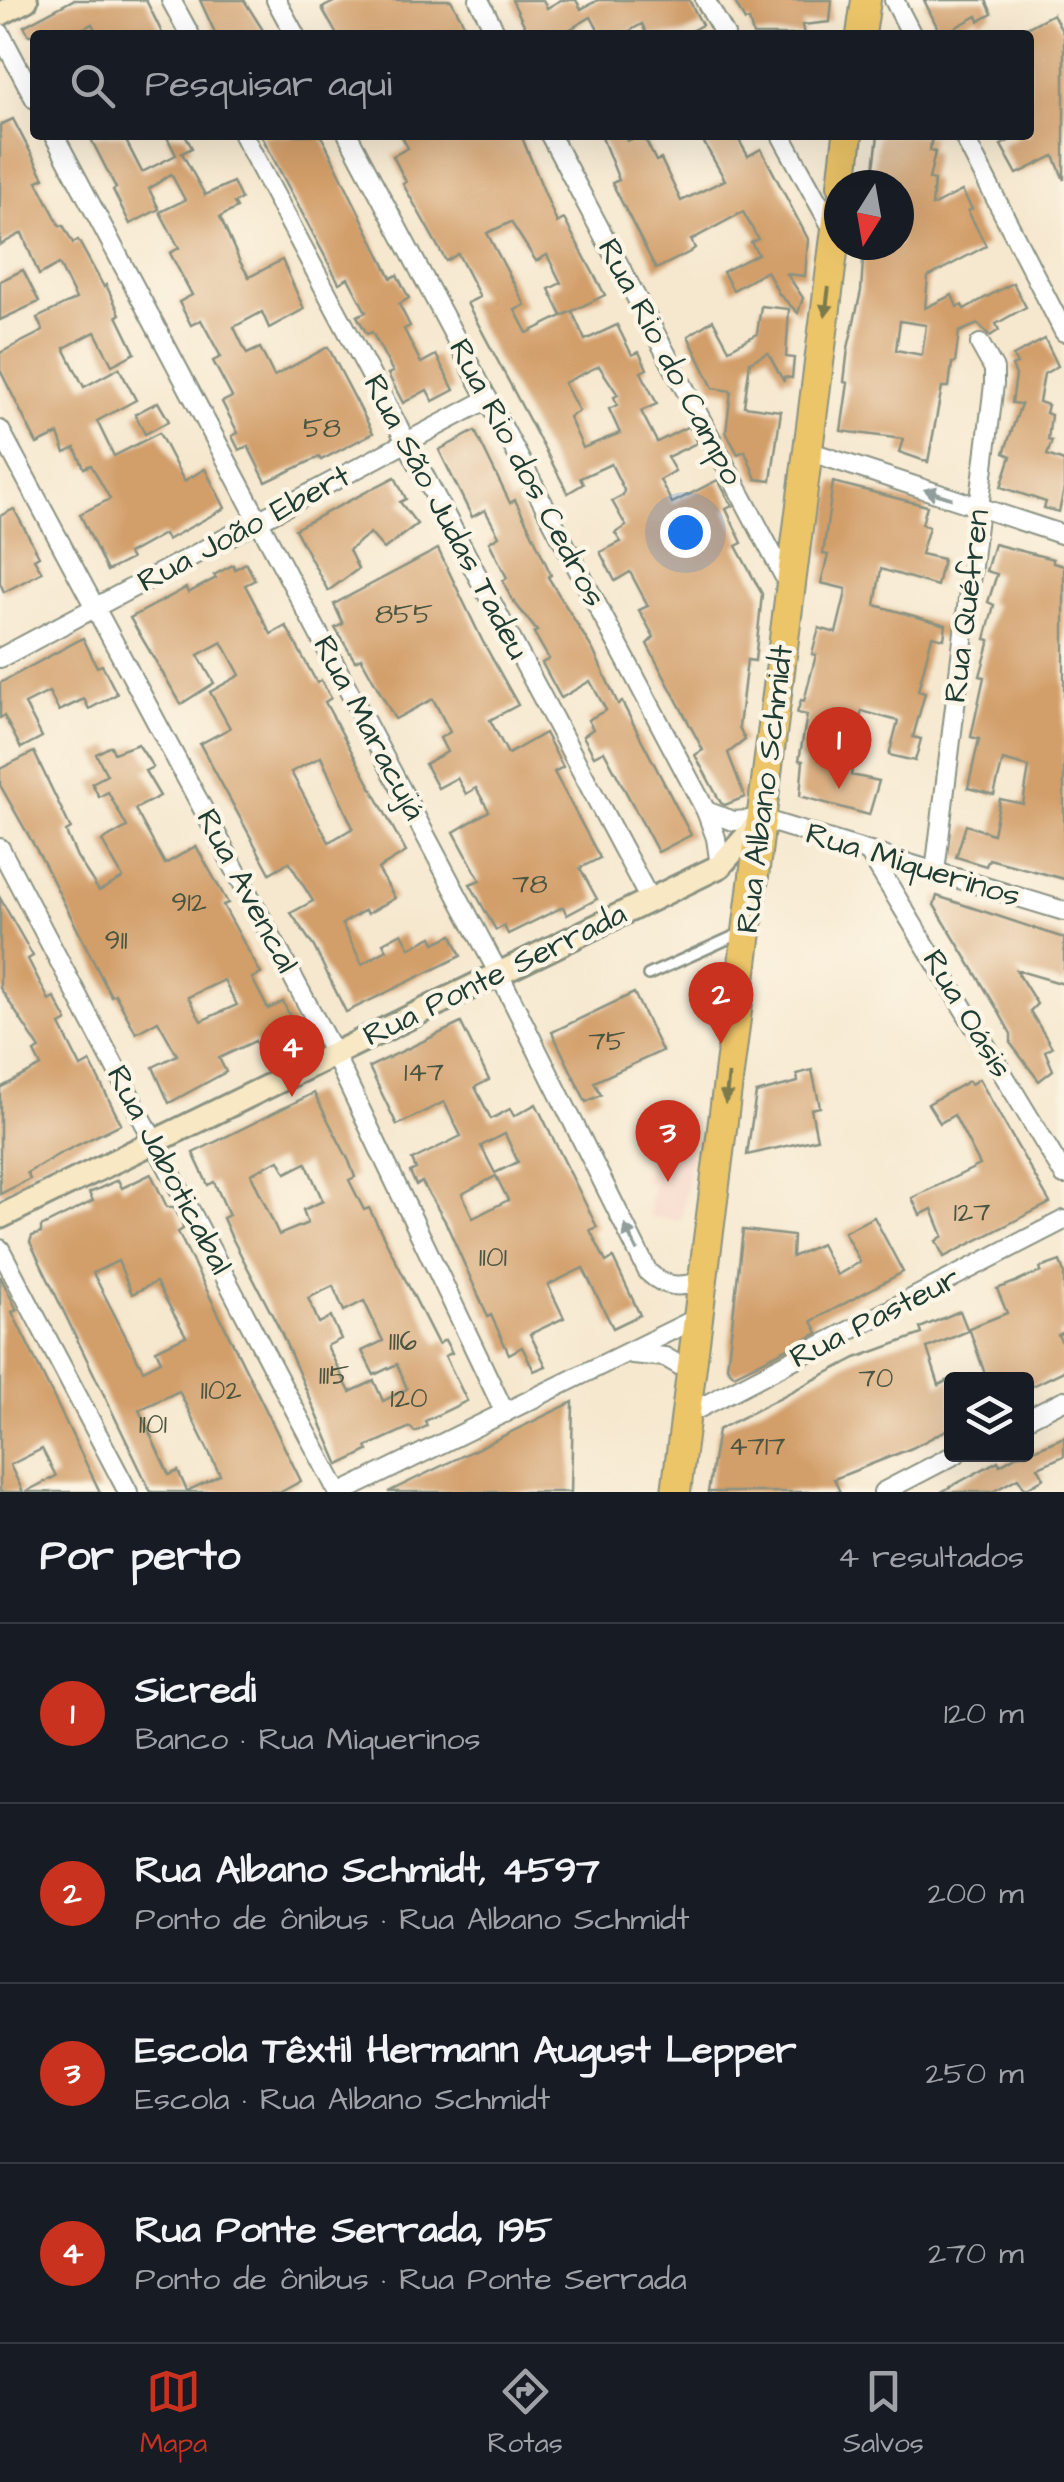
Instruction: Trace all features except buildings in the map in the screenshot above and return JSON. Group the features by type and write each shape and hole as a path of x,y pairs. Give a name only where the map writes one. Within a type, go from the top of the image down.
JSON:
{"main road":[{"path":"862,30 866,0"},
{"path":"844,170 847,140"},
{"name":"Rua Albano Schmidt","path":"676,1492 832,260"}],"street":[{"path":"0,14 26,0"},
{"path":"171,0 187,30"},
{"path":"276,0 292,30"},
{"path":"479,0 494,30"},
{"path":"706,0 722,30"},
{"path":"894,0 909,30"},
{"path":"0,33 30,90"},
{"name":"Rua Maracujá","path":"57,140 499,974 648,1272 672,1287 702,1281"},
{"name":"Rua São Judas Tadeu","path":"246,140 650,900"},
{"name":"Rua Rio dos Cedros","path":"351,140 706,812 716,838 720,866"},
{"name":"Rua Rio do Campo","path":"553,140 791,590"},
{"path":"783,140 824,214"},
{"path":"966,140 1064,332"},
{"name":"Rua Quéfren","path":"935,872 994,384 994,369 980,344"},
{"name":"Rua João Ebert","path":"0,658 488,399"},
{"name":"Rua Avencal","path":"0,430 334,1054 505,1413"},
{"path":"808,451 1064,535"},
{"path":"706,812 733,821 762,819"},
{"name":"Rua Ponte Serrada","path":"0,1216 720,866 762,819"},
{"name":"Rua Miquerinos","path":"762,819 1064,911"},
{"name":"Rua Jaboticabal","path":"0,848 341,1492"},
{"name":"Rua Oásis","path":"870,852 1064,1176"},
{"path":"720,866 753,888"},
{"name":"Rua Pasteur","path":"686,1415 1064,1220"},
{"path":"0,1249 128,1492"},
{"path":"341,1492 697,1318"},
{"path":"622,1356 665,1357 691,1372"},
{"path":"1034,1415 1064,1400"},
{"path":"883,1492 944,1460"}],"lane":[{"path":"648,975 748,930"}],"shaded area":[{"path":"674,1143 692,1146 681,1221 649,1216 653,1183 644,1181 649,1148 672,1151"}],"place":[{"name":"Sicredi","path":"839,789"},
{"name":"Rua Albano Schmidt, 4597","path":"721,1044"},
{"name":"Rua Ponte Serrada, 195","path":"292,1097"},
{"name":"Escola Têxtil Hermann August Lepper","path":"668,1182"}]}
